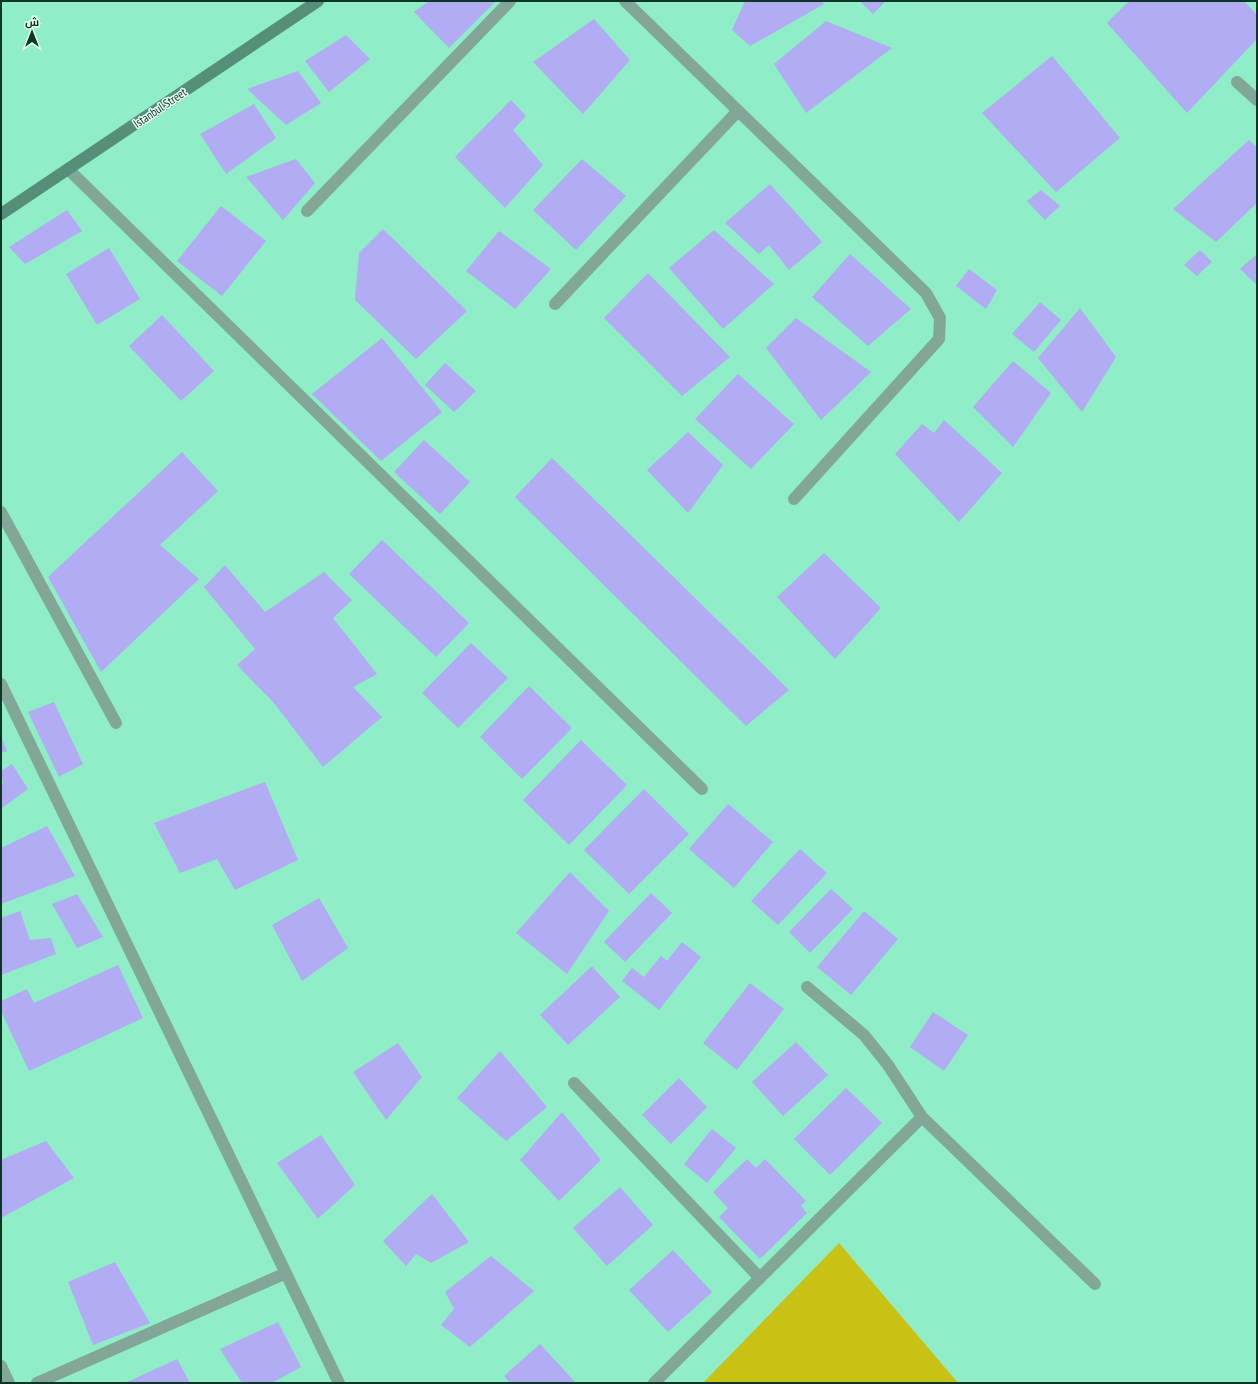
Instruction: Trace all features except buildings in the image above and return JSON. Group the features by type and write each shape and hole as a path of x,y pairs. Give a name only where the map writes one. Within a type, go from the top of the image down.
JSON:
{"street":[{"name":"Istanbul Street","path":"1,214 318,1"},
{"path":"307,211 510,1"},
{"path":"625,1 926,293 940,318 939,339 794,499"},
{"path":"1237,82 1257,100"},
{"path":"555,304 738,111"},
{"path":"68,169 702,789"},
{"path":"1,512 116,723"},
{"path":"1,684 339,1383"},
{"path":"807,987 864,1035 888,1065 922,1117 1095,1284"},
{"path":"574,1083 760,1278"},
{"path":"654,1383 922,1117"},
{"path":"37,1383 286,1273"},
{"path":"1,1366 9,1383"}],"shaded area":[{"path":"839,1243 958,1383 703,1383"}]}
